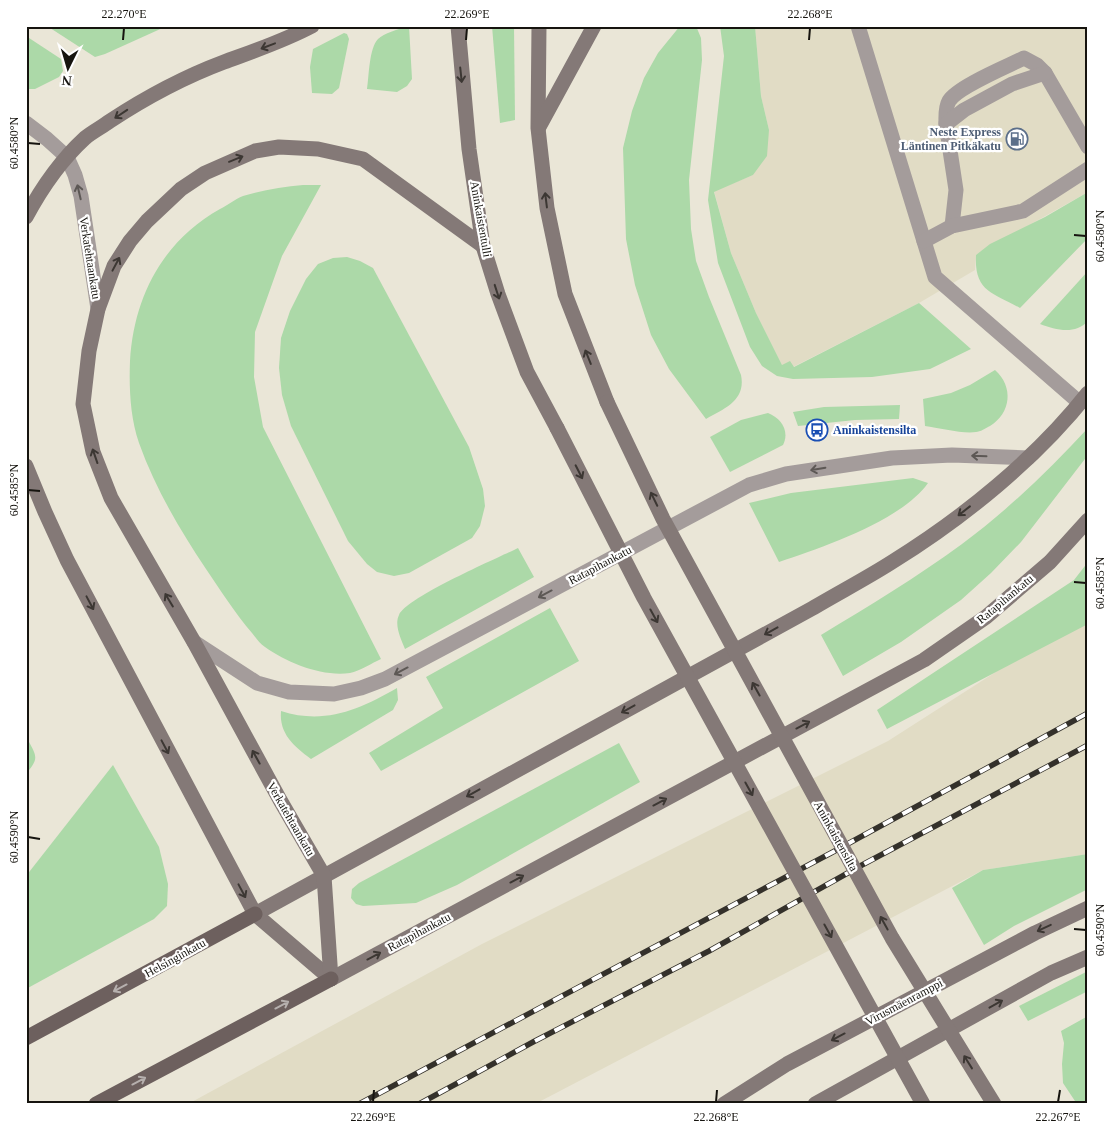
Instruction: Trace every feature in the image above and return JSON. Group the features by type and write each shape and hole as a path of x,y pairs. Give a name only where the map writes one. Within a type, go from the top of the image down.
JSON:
{"main road":[{"path":"26,217 37,197 67,157 86,138 130,108 175,84 223,62 290,38 312,26"},
{"name":"Aninkaistentulli","path":"458,26 469,149 483,246 498,294 527,372 644,598 923,1104"},
{"path":"538,128 539,26"},
{"path":"538,128 594,26"},
{"name":"Aninkaistensilta","path":"538,128 547,208 565,294 606,402 663,519 892,938 994,1104"},
{"path":"98,309 114,266 130,241 180,188 204,172 256,151 280,147 318,148 363,159 483,246"},
{"name":"Verkatehtaankatu","path":"98,309 88,350 83,404 93,452 110,498 194,642 280,800 324,876 331,978"},
{"path":"324,876 813,608 893,561 941,529 1028,458 1084,398"},
{"path":"26,466 44,512 67,560 254,914 331,978 96,1104"},
{"name":"Ratapihankatu","path":"331,978 924,660 986,616 1050,562 1088,520"},
{"name":"Helsinginkatu","path":"26,1038 324,876"},
{"name":"Virusmäenramppi","path":"724,1104 787,1064 1035,932 1088,908"},
{"path":"815,1104 1051,973 1088,957"}],"street":[{"path":"858,26 935,277 1084,398"},
{"path":"952,226 956,190 946,124 949,102 955,94 992,73 1024,58 1037,65 1045,73 1088,147"},
{"path":"946,124 964,110 1012,84 1045,73"},
{"name":"Verkatehtaankatu","path":"26,123 67,157 75,175 81,196 98,309"},
{"path":"924,241 952,226 1023,211 1088,169"},
{"name":"Ratapihankatu","path":"194,642 257,683 289,692 334,694 361,688 385,679 749,485 786,474 892,458 952,455 1028,458"}],"shaded area":[{"path":"755,26 1088,26 1088,192 976,255 975,270 919,303 793,367 782,365 756,313 731,253 714,191 753,175 769,130 761,96"},
{"path":"1088,613 1088,854 983,870 535,1104 188,1104 482,944 888,741"}],"green space":[{"path":"47,26 167,26 95,57"},
{"path":"409,26 412,79 407,86 397,92 367,89 371,56 375,43 384,35"},
{"path":"492,26 514,26 515,120 500,123"},
{"path":"680,26 696,26 701,38 702,60 689,180 691,229 696,261 741,375 742,384 733,402 706,419 669,369 651,335 635,285 626,239 623,148 632,111 644,78 658,53"},
{"path":"720,26 755,26 761,96 769,130 767,156 753,175 714,192 731,253 756,313 782,365 790,361 794,367 919,303 971,349 930,369 872,377 793,379 777,376 762,366 750,347 718,263 708,200 724,56"},
{"path":"344,33 347,34 349,39 339,88 332,94 312,93 310,67 313,49"},
{"path":"26,36 61,59 63,71 59,77 35,89 26,89"},
{"path":"303,185 321,185 282,256 255,332 254,377 263,427 381,659 362,669 339,674 306,668 274,653 263,646 234,610 187,539 145,460 134,423 131,402 130,361 138,314 145,293 155,273 168,254 182,237 200,222 240,197 265,190"},
{"path":"1088,192 1088,238 1020,308 987,290 978,277 976,255 990,244 1045,217"},
{"path":"347,257 373,268 469,447 483,489 485,506 480,526 472,538 409,573 394,576 377,572 367,564 348,541 291,426 282,395 279,368 281,338 290,311 306,279 318,264 333,258"},
{"path":"1088,271 1088,321 1071,330 1052,328 1040,324"},
{"path":"995,370 1005,384 1008,400 997,421 976,432 958,432 925,426 923,399 951,393 970,385"},
{"path":"900,405 899,419 855,420 798,426 793,412 824,407"},
{"path":"768,413 777,418 785,430 783,445 730,472 710,437 741,420"},
{"path":"1088,428 1088,455 1021,542 991,573 961,600 901,642 843,676 821,635 910,580 979,531 1028,489"},
{"path":"913,478 928,483 916,497 881,521 817,549 779,562 749,503 791,493"},
{"path":"518,548 534,577 405,649 397,623 399,615 406,607 434,589"},
{"path":"1088,562 1088,624 887,729 877,710 1074,580"},
{"path":"550,608 579,661 381,771 369,753 443,708 426,677"},
{"path":"397,688 398,700 393,710 311,759 289,739 282,726 281,711 297,715 327,716 355,709"},
{"path":"26,740 28,740 35,754 35,761 26,774"},
{"path":"619,743 640,782 457,885 416,903 363,906 356,904 351,898 352,889 359,883"},
{"path":"113,765 159,847 168,884 167,906 154,919 26,989 26,876"},
{"path":"1088,854 1088,889 1014,926 984,945 952,888 983,870"},
{"path":"1088,971 1088,991 1028,1021 1019,1006"},
{"path":"1088,1016 1088,1104 1077,1104 1063,1083 1064,1043 1061,1031"}],"railway":[{"path":"359,1104 831,853 1088,713"},
{"path":"419,1104 533,1042 709,951 862,865 1088,745"}],"place":[{"name":"Neste Express Läntinen Pitkäkatu","path":"1017,139"},
{"name":"Aninkaistensilta","path":"817,430"}]}
